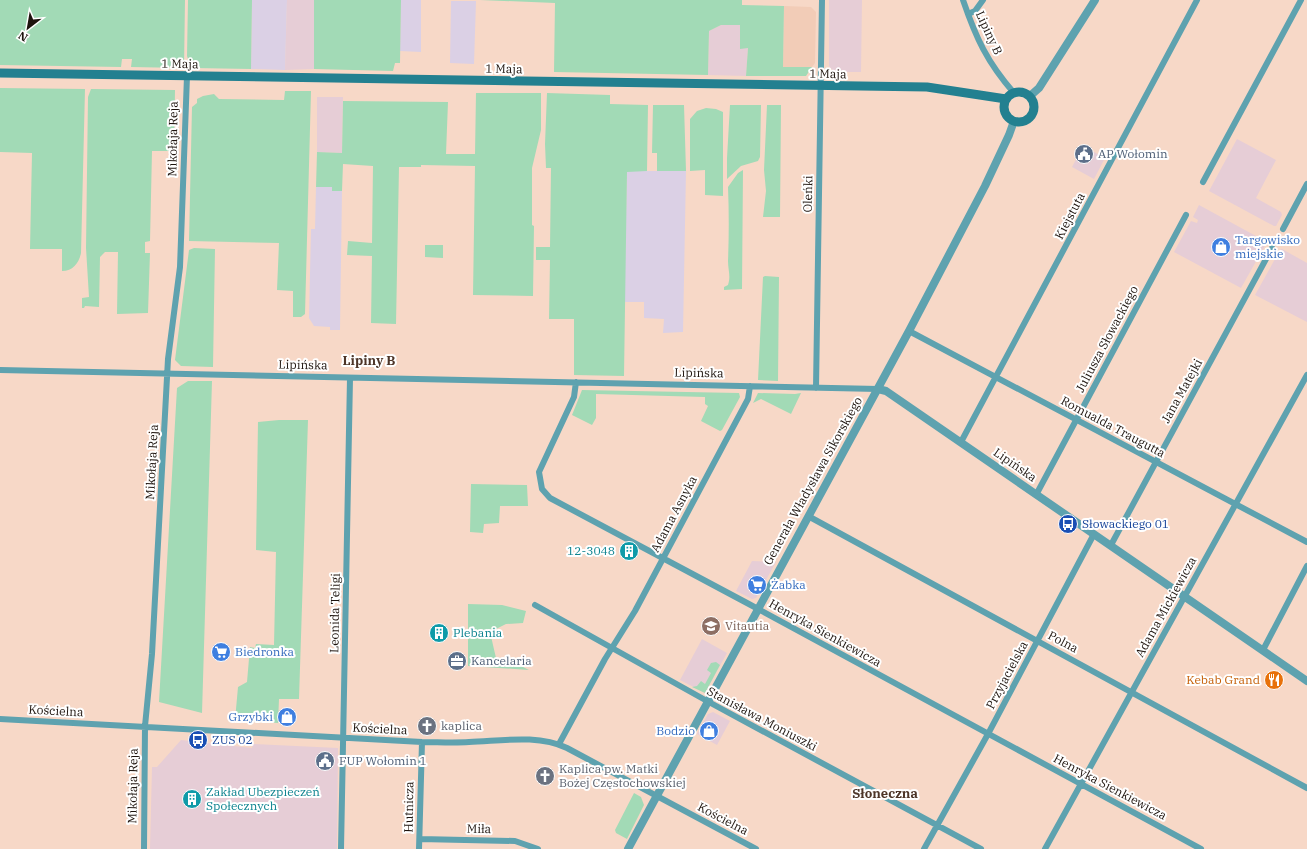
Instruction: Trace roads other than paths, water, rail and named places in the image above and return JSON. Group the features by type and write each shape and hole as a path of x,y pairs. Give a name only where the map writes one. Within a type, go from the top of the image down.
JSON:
{"main road":[{"name":"1 Maja","path":"0,73 927,88 1006,99"},
{"path":"1022,92 1030,96 1033,103 1032,114 1023,122 1014,122 1005,112 1006,99 1014,93 1022,92"}],"street":[{"name":"Oleńki","path":"816,388 822,0"},
{"name":"Lipiny B","path":"962,0 982,51 998,74 1014,93"},
{"path":"968,14 975,11 983,0"},
{"path":"1030,96 1039,88 1095,0"},
{"name":"Kiejstuta","path":"961,442 1198,0"},
{"path":"1203,182 1301,0"},
{"name":"Mikołaja Reja","path":"144,849 145,726 152,654 167,374 180,267 188,76"},
{"name":"Generała Władysława Sikorskiego","path":"628,849 757,608 878,389 985,186 1010,135 1014,122"},
{"path":"1283,229 1307,184"},
{"name":"Juliusza Słowackiego","path":"1036,495 1186,215"},
{"name":"Jana Matejki","path":"1111,545 1272,248"},
{"name":"Romualda Traugutta","path":"909,330 997,376 1155,463 1307,542"},
{"name":"Lipińska","path":"0,370 878,389 886,391 961,442 1307,681"},
{"name":"Adama Mickiewicza","path":"1045,849 1307,375"},
{"name":"Leonida Teligi","path":"341,849 350,378"},
{"name":"Henryka Sienkiewicza","path":"576,382 574,397 541,465 538,476 542,489 550,498 757,608 1201,849"},
{"name":"Adama Asnyka","path":"559,744 611,648 635,611 748,399 750,386"},
{"name":"Polna","path":"808,516 1307,788"},
{"name":"Przyjacielska","path":"924,849 988,734 1094,534"},
{"path":"1262,650 1307,566"},
{"name":"Stanisława Moniuszki","path":"535,605 707,701 981,849"},
{"name":"Kościelna","path":"0,719 422,742 469,742 515,739 559,744 756,849"},
{"name":"Hutnicza","path":"420,849 422,742"},
{"name":"Miła","path":"420,839 515,841 538,849"}],"place":[{"name":"AP Wołomin","path":"1084,154"},
{"name":"Targowisko miejskie","path":"1221,247"},
{"name":"Słowackiego 01","path":"1068,524"},
{"name":"12-3048","path":"629,551"},
{"name":"Żabka","path":"757,585"},
{"name":"Vitautia","path":"711,626"},
{"name":"Plebania","path":"439,633"},
{"name":"Biedronka","path":"221,652"},
{"name":"Kancelaria","path":"457,661"},
{"name":"Kebab Grand","path":"1274,680"},
{"name":"Grzybki","path":"287,717"},
{"name":"kaplica","path":"427,726"},
{"name":"Bodzio","path":"709,731"},
{"name":"ZUS 02","path":"198,740"},
{"name":"FUP Wołomin 1","path":"325,761"},
{"name":"Kaplica pw. Matki Bożej Częstochowskiej","path":"545,776"},
{"name":"Zakład Ubezpieczeń Społecznych","path":"192,799"}],"district":[{"name":"Lipiny B","path":"369,360"},
{"name":"Słoneczna","path":"885,793"}]}
